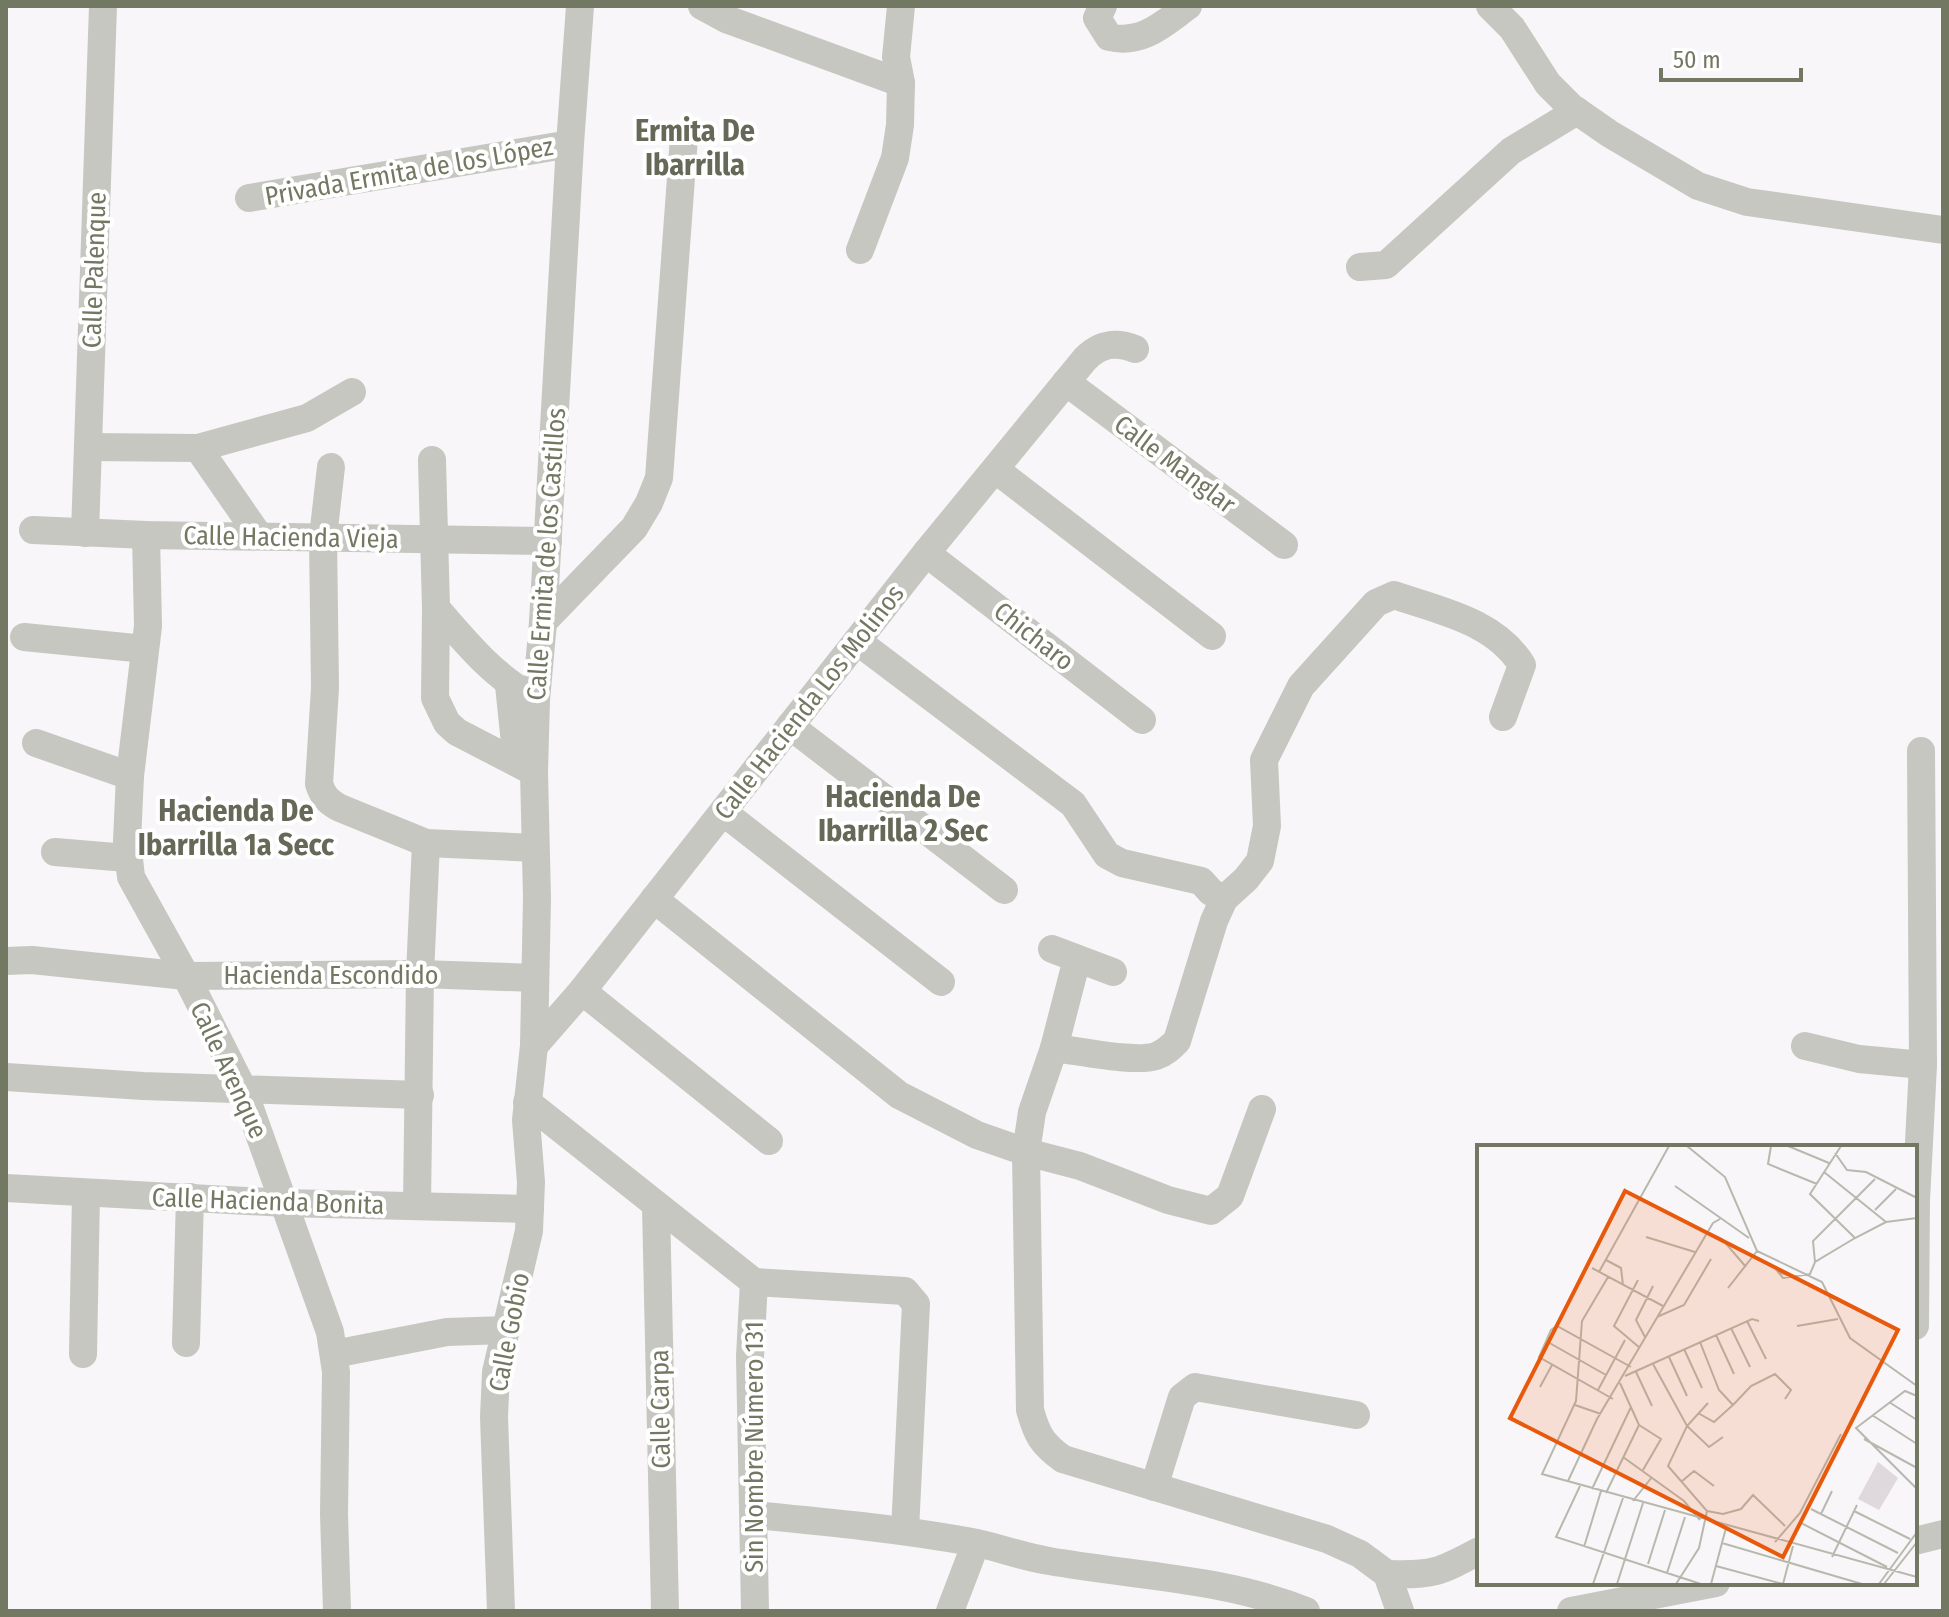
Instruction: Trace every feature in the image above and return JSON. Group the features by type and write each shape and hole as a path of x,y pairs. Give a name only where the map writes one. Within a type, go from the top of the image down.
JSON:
{"street":[{"name":"Calle Palenque","path":"85,533 103,6"},
{"name":"Calle Ermita de los Castillos","path":"527,1102 534,1046 535,848 525,767 536,700 543,622 580,6"},
{"path":"702,6 726,19 901,83"},
{"path":"860,250 895,158 900,125 901,83 896,57 901,6"},
{"path":"1103,6 1097,18 1109,37 1121,40 1145,37 1188,6"},
{"path":"1490,6 1512,28 1548,84 1577,111 1698,186 1747,202 1943,230"},
{"path":"1360,267 1386,265 1511,151 1577,111"},
{"path":"543,622 634,528 659,478 684,137"},
{"name":"Privada Ermita de los López","path":"249,198 570,144"},
{"name":"Calle Hacienda Los Molinos","path":"534,1046 582,991 926,553 1085,359 1094,351 1112,344 1135,349"},
{"name":"Calle Manglar","path":"1066,382 1284,545"},
{"path":"88,447 198,448 307,418 352,392"},
{"path":"198,448 259,536"},
{"path":"432,460 435,698 447,723 457,732 525,767"},
{"path":"331,467 323,537 325,688 319,784 323,794 330,803 340,808 426,843 535,848"},
{"path":"996,470 1212,636"},
{"name":"Calle Hacienda Vieja","path":"33,530 146,535 548,541"},
{"name":"Calle Arenque","path":"146,535 149,595 130,776 127,858 138,893 186,976 243,1089 330,1332 334,1354 337,1611"},
{"name":"Chicharo","path":"926,553 1142,720"},
{"path":"1054,1048 1139,1058 1156,1056 1177,1041 1209,934 1224,899 1260,861 1267,826 1264,760 1301,686 1376,603 1394,595 1474,622 1513,650 1522,665 1503,717"},
{"path":"436,608 490,668 509,685 536,700"},
{"path":"24,637 145,649"},
{"path":"857,641 1073,804 1086,819 1107,855 1122,863 1201,881 1224,899"},
{"path":"509,685 525,767"},
{"path":"790,726 1004,890"},
{"path":"36,743 130,776"},
{"path":"1917,1181 1923,1065 1921,751"},
{"path":"723,812 941,982"},
{"path":"417,1206 420,974 426,843"},
{"path":"55,852 127,858"},
{"path":"654,899 899,1095 977,1135 1026,1152 1080,1166 1168,1200 1211,1211 1230,1196 1262,1109"},
{"path":"1113,972 1064,954 1054,1048 1032,1112 1026,1152 1030,1410 1037,1432 1047,1448 1063,1459 1327,1539 1360,1554 1387,1574 1400,1611"},
{"name":"Hacienda Escondido","path":"19,961 186,976 420,974 535,978"},
{"path":"582,991 769,1141"},
{"path":"1805,1046 1859,1059 1923,1065"},
{"path":"6,1077 420,1095"},
{"path":"527,1102 754,1282 905,1291 916,1304 905,1531"},
{"name":"Calle Gobio","path":"501,1611 494,1417 496,1372 526,1253 530,1209 527,1102"},
{"name":"Calle Hacienda Bonita","path":"6,1188 285,1203 530,1209"},
{"path":"83,1354 86,1194"},
{"path":"186,1343 190,1197"},
{"name":"Calle Carpa","path":"656,1206 665,1611"},
{"name":"Sin Nombre Número 131","path":"754,1282 750,1356 755,1611"},
{"path":"334,1354 447,1332 506,1330"},
{"path":"1154,1487 1182,1397 1195,1387 1356,1415"},
{"path":"754,1515 905,1531 976,1543 1045,1561 1225,1588 1306,1611"},
{"path":"1917,1540 1943,1534"},
{"path":"950,1611 976,1543"},
{"path":"1387,1574 1440,1572 1477,1552"},
{"path":"1571,1611 1706,1585"}],"district":[{"name":"Ermita De Ibarrilla","path":"695,148"},
{"name":"Hacienda De Ibarrilla 2 Sec","path":"903,814"},
{"name":"Hacienda De Ibarrilla 1a Secc","path":"236,828"}]}
